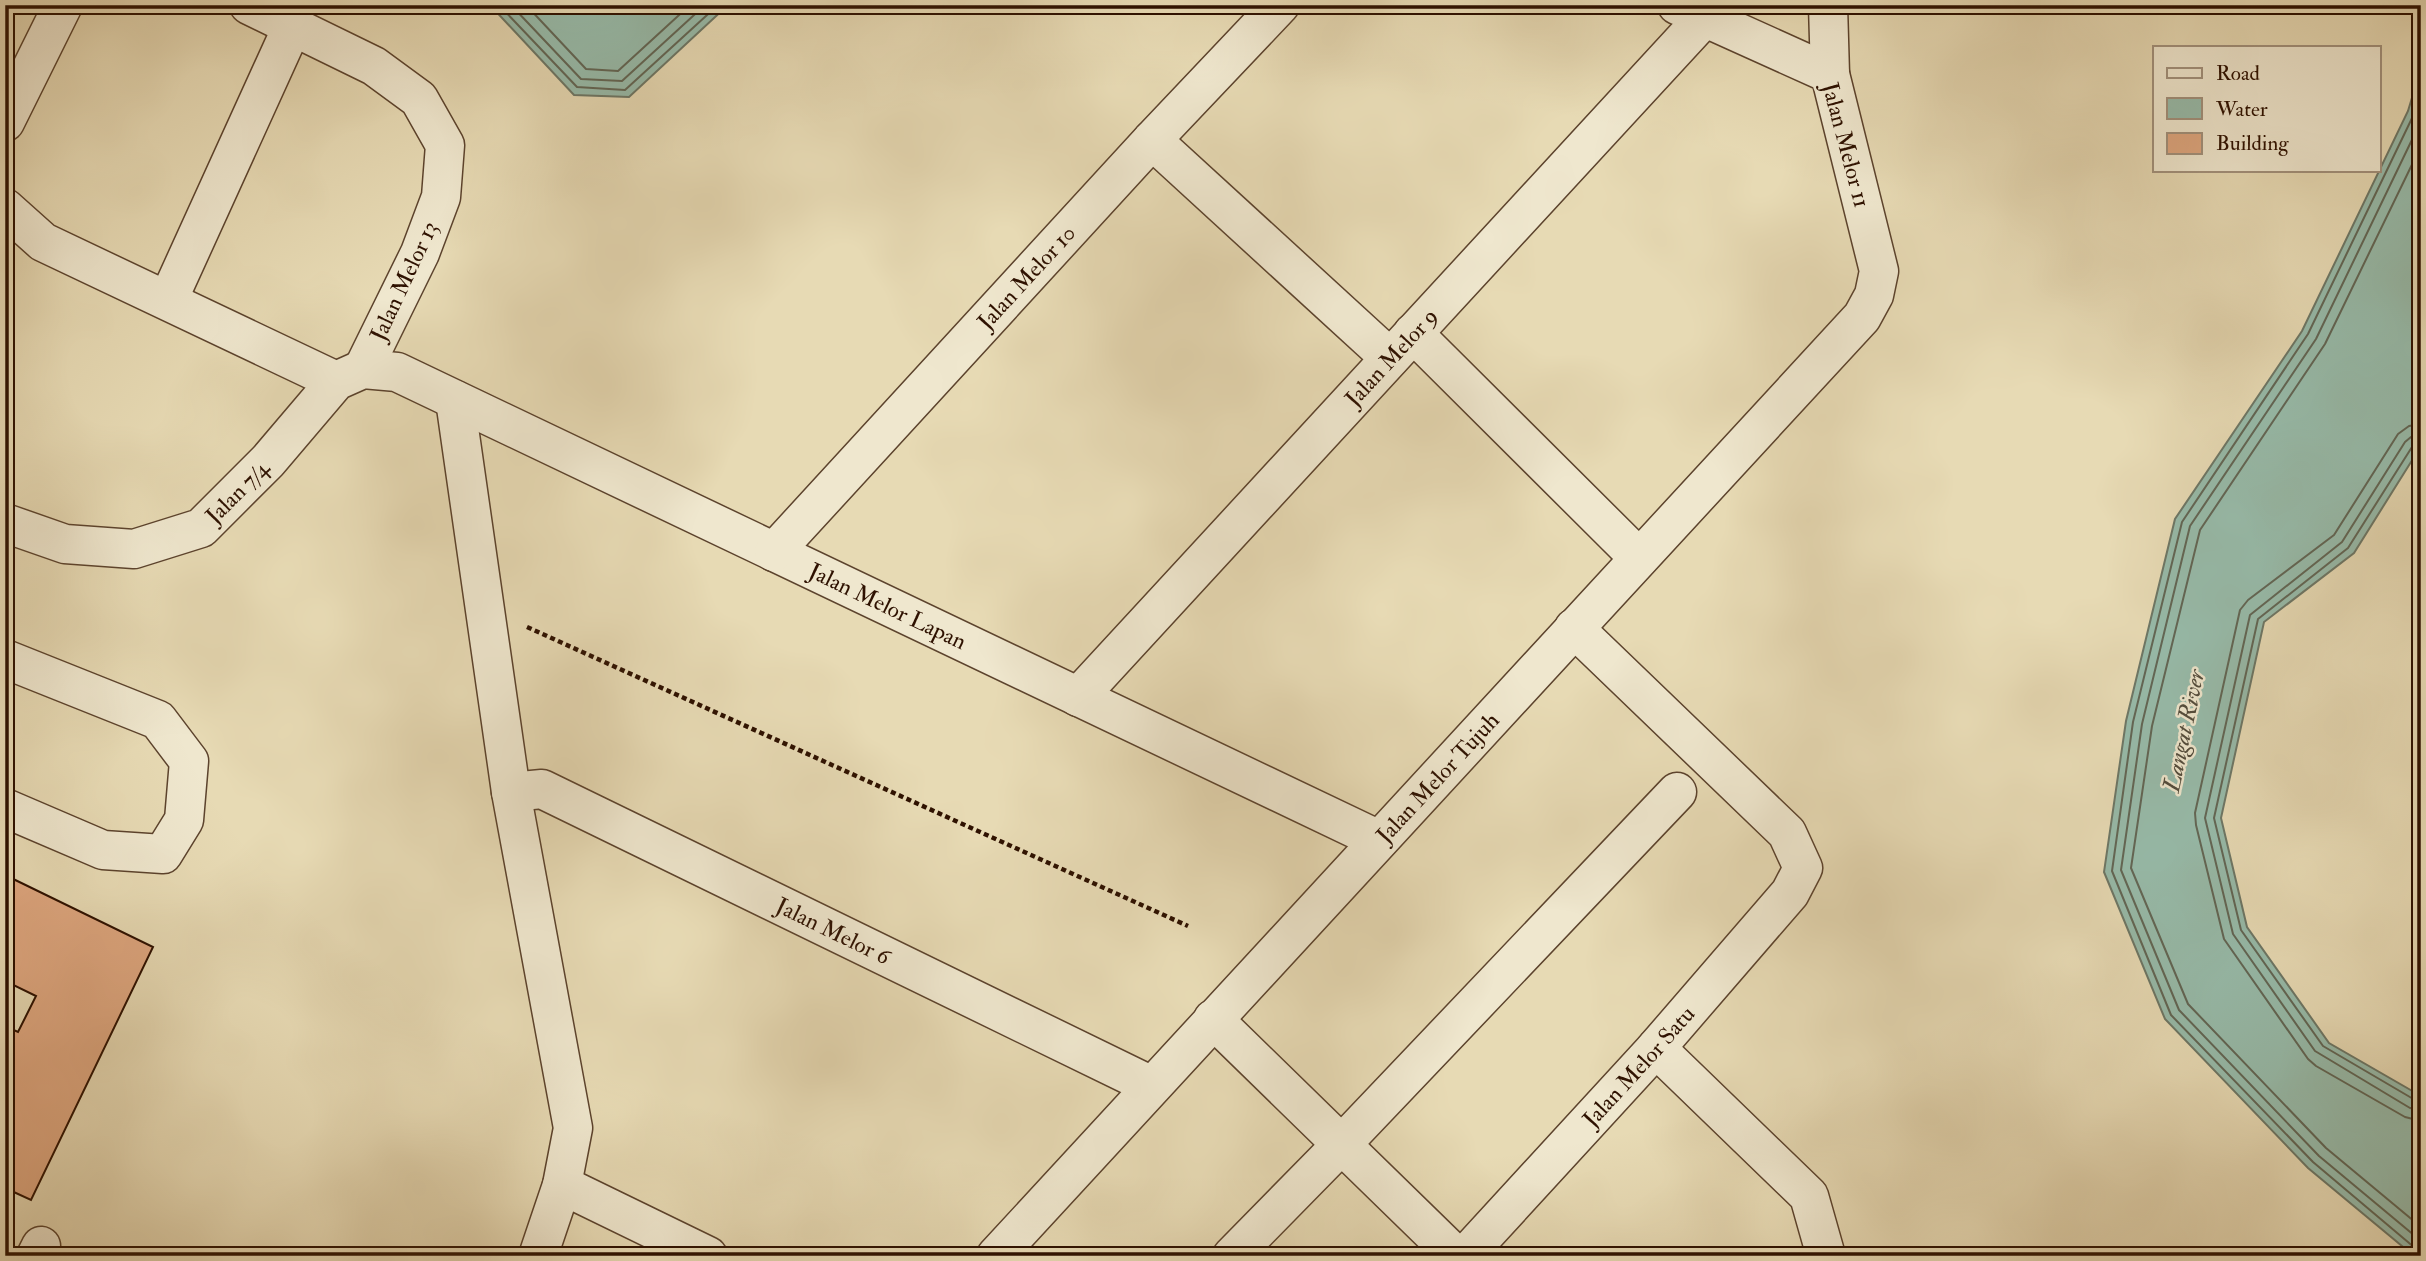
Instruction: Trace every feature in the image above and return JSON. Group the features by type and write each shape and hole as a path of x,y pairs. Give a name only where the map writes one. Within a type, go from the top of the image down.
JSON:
{"street":[{"path":"5,122 62,5"},
{"name":"Jalan Melor 13","path":"248,5 374,66 419,99 445,145 441,197 424,242 365,374"},
{"name":"Jalan Melor 10","path":"774,552 1152,140 1280,5"},
{"path":"1828,5 1829,74"},
{"name":"Jalan Melor 11","path":"1690,12 1829,74 1879,271 1874,295"},
{"name":"Jalan Melor 9","path":"1078,697 1402,345 1690,12"},
{"path":"168,300 293,25"},
{"path":"1152,140 1402,345 1639,558"},
{"path":"5,208 43,242 168,300 365,374"},
{"name":"Jalan Melor Tujuh","path":"996,1256 1863,317 1874,295"},
{"name":"Jalan Melor Lapan","path":"365,374 455,400 1379,840"},
{"name":"Jalan 7/4","path":"5,523 65,544 134,550 201,528 268,461 365,374"},
{"path":"455,400 511,792 573,1128 562,1185 538,1256"},
{"name":"Jalan Melor Satu","path":"1465,1256 1656,1048 1790,893 1802,868 1787,834 1574,628"},
{"path":"5,659 158,720 188,761 184,820 163,854 103,850 5,808"},
{"name":"Jalan Melor 6","path":"511,792 542,789 1152,1086"},
{"path":"1232,1256 1677,792"},
{"path":"1213,1019 1455,1256"},
{"path":"1656,1048 1808,1196 1826,1256"},
{"path":"562,1185 708,1256"}],"path":[{"path":"484,608 1188,926"}],"water":[{"path":"490,5 728,5 629,97 574,95"},
{"name":"Langat River","path":"2421,68 2421,446 2354,553 2264,622 2221,818 2247,927 2329,1043 2421,1096 2421,1256 2414,1256 2308,1168 2165,1019 2104,872 2126,721 2175,519 2302,331 2408,111"}],"building":[{"path":"5,875 153,947 31,1200 5,1188 5,1026 18,1032 36,996 5,981"}]}
